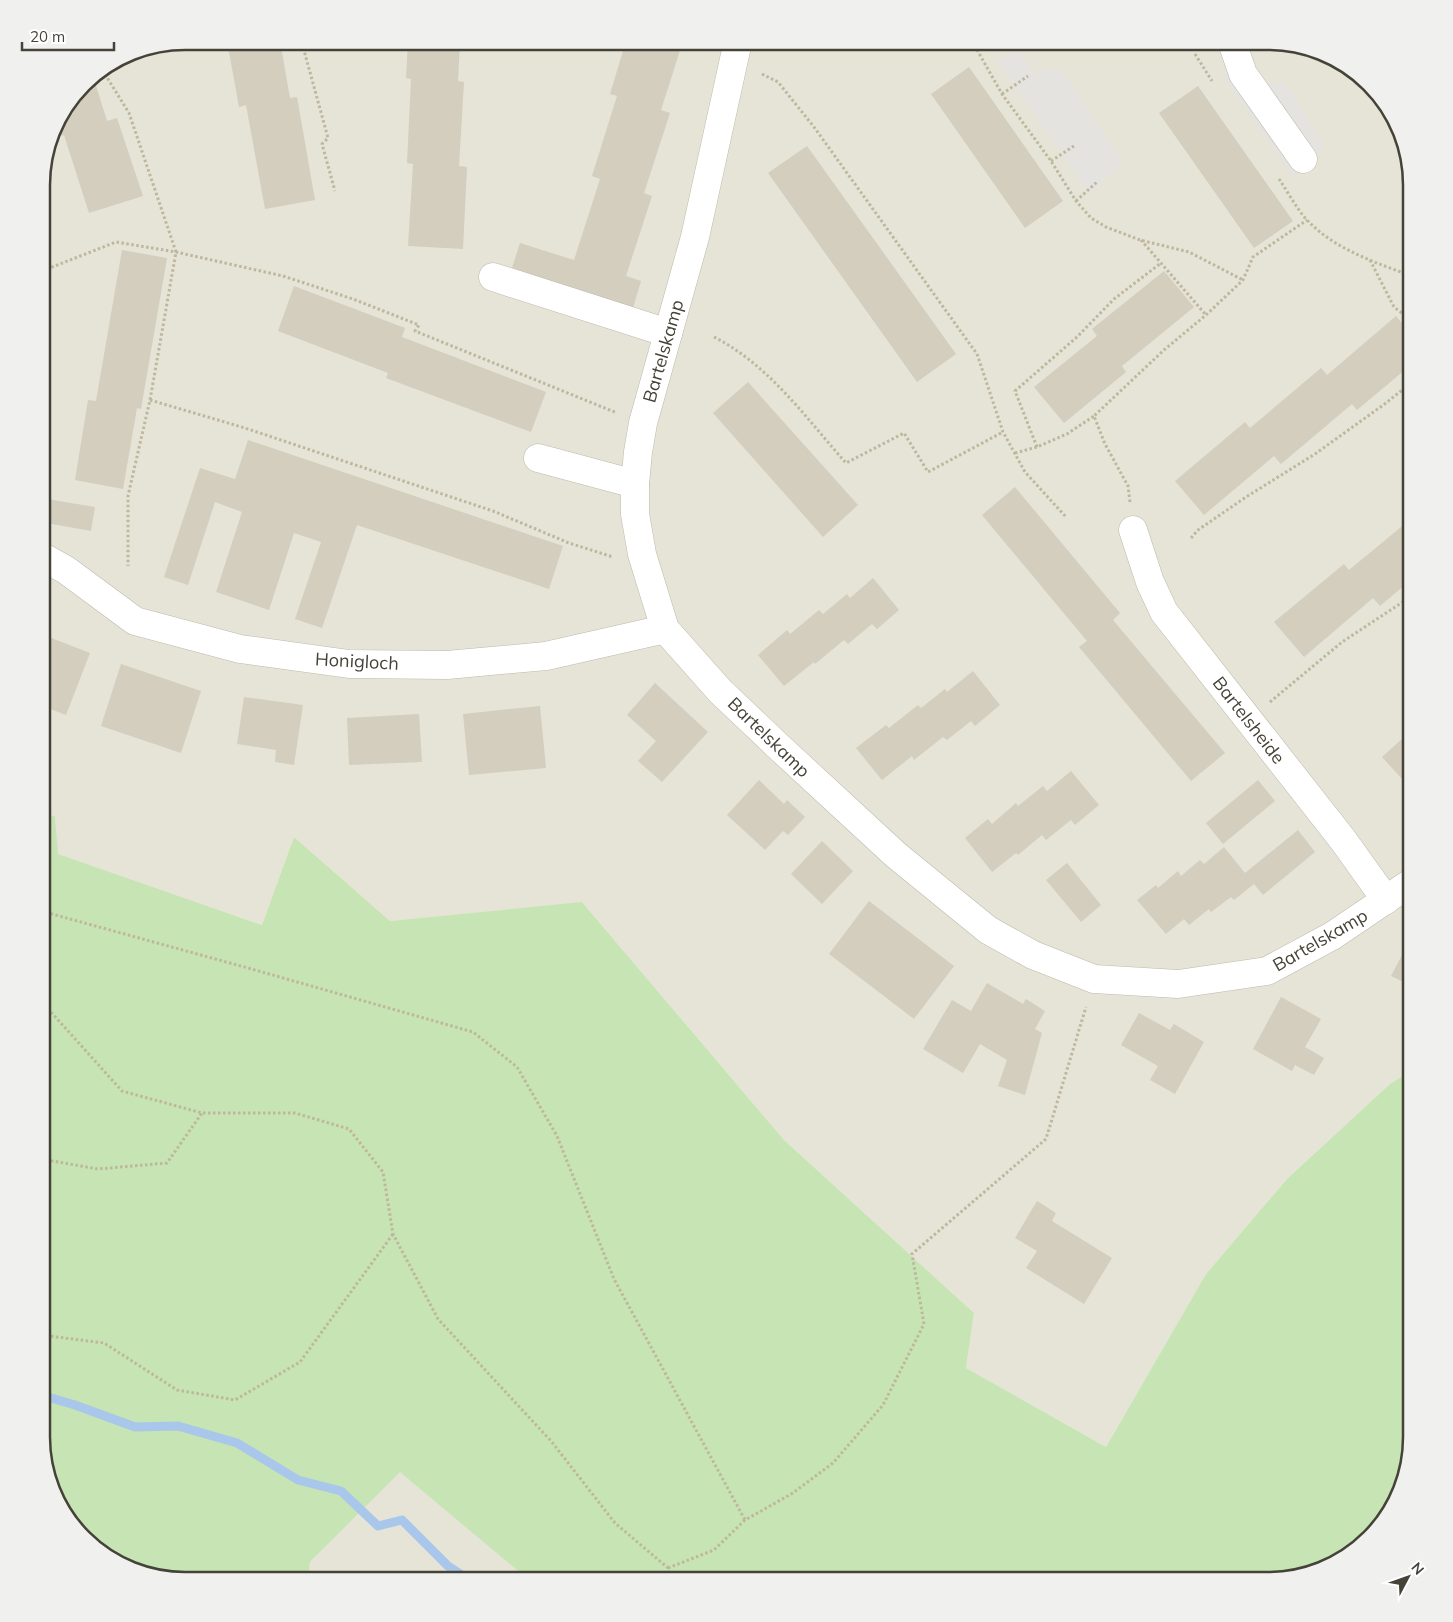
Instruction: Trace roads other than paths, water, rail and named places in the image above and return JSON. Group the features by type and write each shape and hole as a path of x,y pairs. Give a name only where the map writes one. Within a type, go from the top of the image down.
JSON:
{"street":[{"name":"Bartelskamp","path":"736,50 695,237 643,424 638,452 635,514 642,554 665,629 720,690 787,755 896,855 988,930 1033,955 1094,979 1178,984 1267,971 1332,936 1403,888"},
{"path":"1234,50 1242,74 1303,159"},
{"path":"493,277 668,333"},
{"path":"538,458 635,484"},
{"name":"Bartelsheide","path":"1133,530 1150,582 1164,612 1343,840 1386,900"},
{"name":"Honigloch","path":"50,561 66,570 135,621 240,650 349,664 447,665 546,656 665,629"},
{"path":"50,578 66,570"}],"waterway":[{"path":"50,1398 135,1427 178,1426 237,1443 298,1480 341,1491 378,1526 402,1520 448,1566 457,1572"}]}
